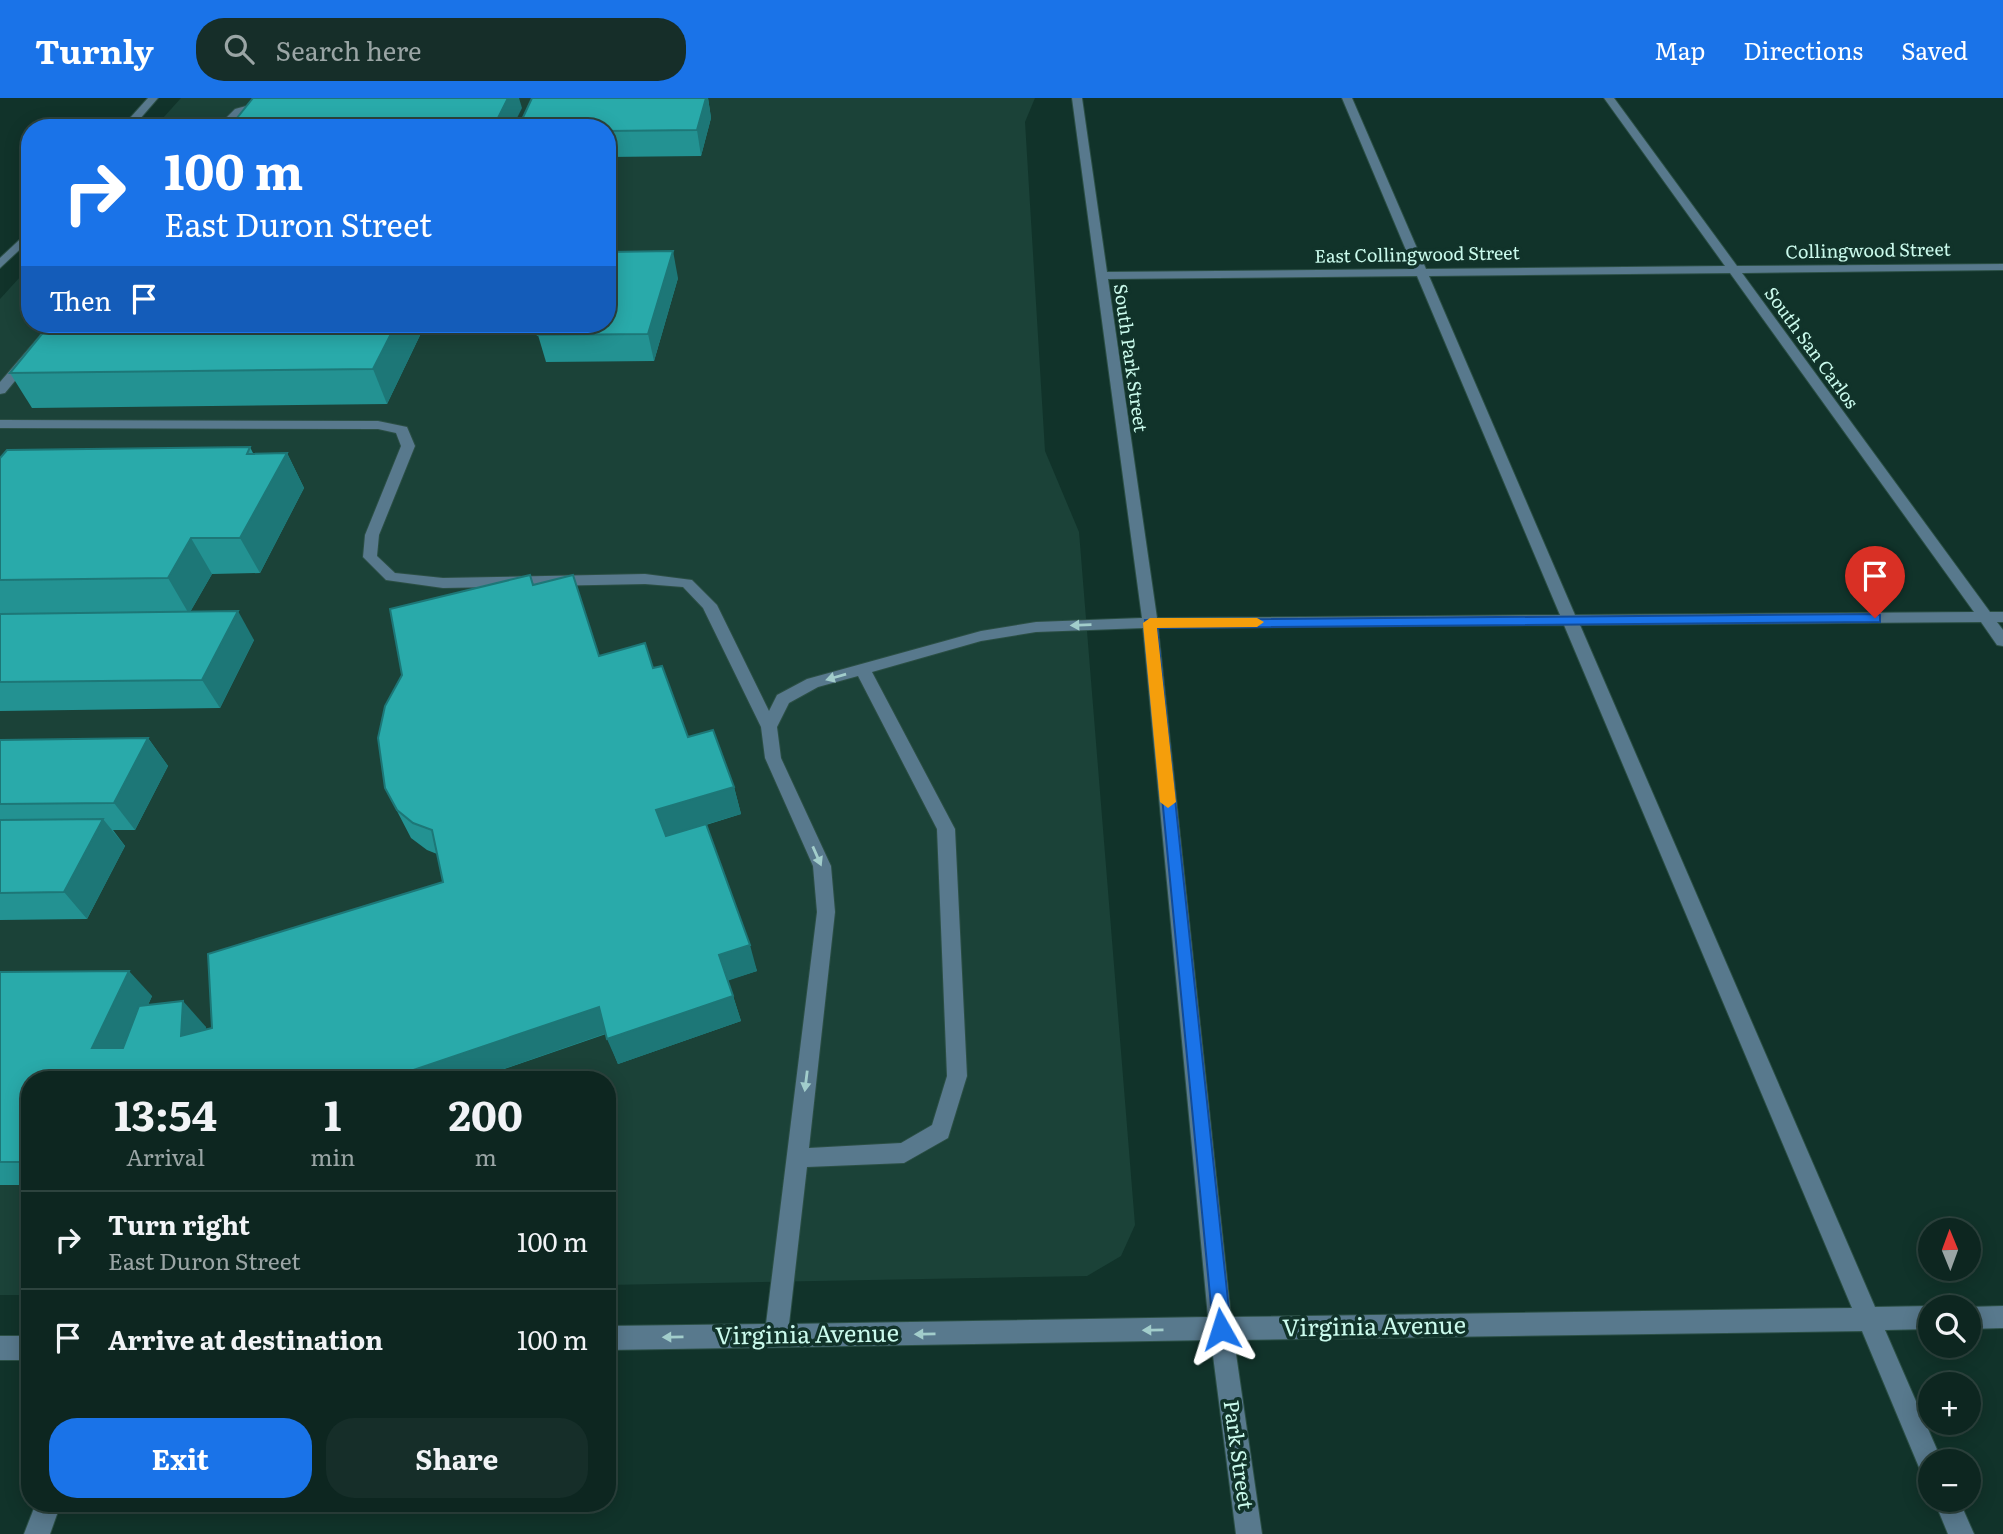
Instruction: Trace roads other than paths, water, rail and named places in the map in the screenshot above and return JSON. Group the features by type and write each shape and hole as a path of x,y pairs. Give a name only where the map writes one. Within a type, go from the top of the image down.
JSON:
{"street":[{"path":"134,119 153,98"},
{"path":"230,119 238,111 257,103 286,98"},
{"name":"South Park Street","path":"1077,98 1150,623"},
{"path":"1347,98 1924,1449"},
{"name":"South San Carlos","path":"1609,98 2003,641"},
{"path":"0,265 21,243"},
{"name":"Collingwood Street","path":"1733,270 2003,267"},
{"name":"East Collingwood Street","path":"1101,276 1733,270"},
{"path":"0,390 48,333"},
{"path":"0,424 378,425 402,430 408,446 372,535 370,557 391,577 443,583 645,579 687,583 709,606 769,727 773,758 822,866 826,912 776,1336"},
{"path":"769,727 783,699 813,683 981,636 1035,627 1150,623 2003,617"},
{"name":"Park Street","path":"1150,623 1221,1329 1249,1534"},
{"path":"797,1158 904,1153 941,1131 957,1076 946,829 862,669"},
{"path":"1981,1318 2003,1317"},
{"name":"Virginia Avenue","path":"616,1339 1918,1318"},
{"path":"0,1348 21,1348"},
{"path":"37,1534 46,1512"},
{"path":"1951,1512 1961,1534"}]}
